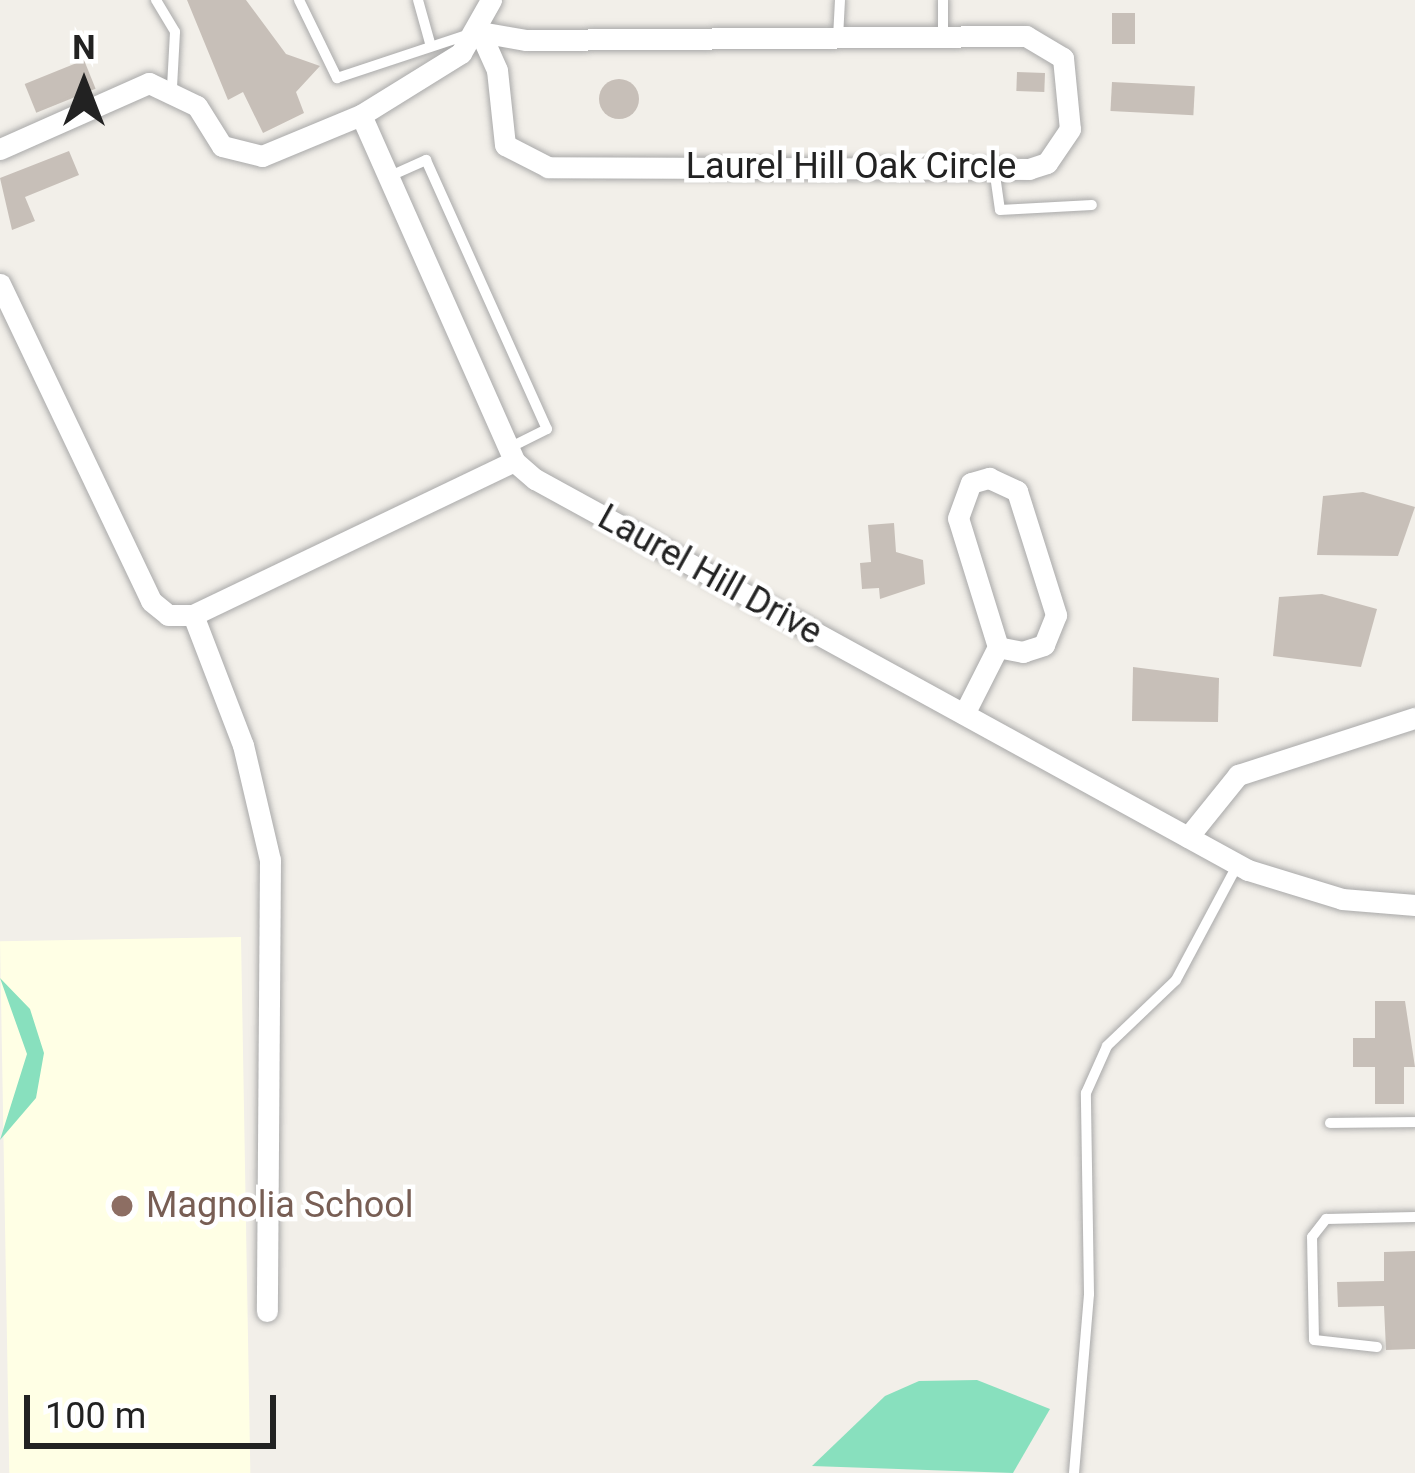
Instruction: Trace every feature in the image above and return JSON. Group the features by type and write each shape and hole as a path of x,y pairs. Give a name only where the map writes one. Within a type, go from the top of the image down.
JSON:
{"street":[{"path":"0,149 130,87 172,87 240,156 361,116 479,32 491,0"},
{"name":"Laurel Hill Oak Circle","path":"479,32 838,38 1026,36 1063,58 1064,146 1047,163 994,168 548,167 505,145 497,70 479,32"},
{"path":"0,284 152,601 193,615 512,454 361,116"},
{"name":"Laurel Hill Drive","path":"512,454 964,714 1238,864 1326,895 1415,905"},
{"path":"964,714 998,647 958,518 970,484 989,478 1017,491 1056,615 1044,645 998,647"},
{"path":"193,615 243,745 270,860 267,1311"},
{"path":"1188,837 1238,776 1353,747 1415,718"}],"lane":[{"path":"156,0 175,32 172,87"},
{"path":"299,0 337,79 430,43 479,32"},
{"path":"418,0 430,43"},
{"path":"838,38 840,0"},
{"path":"943,0 943,37"},
{"path":"388,177 426,160 547,429 512,454"},
{"path":"994,168 1000,210 1092,206"},
{"path":"1074,1473 1089,1294 1086,1093 1107,1046 1176,980 1238,864"},
{"path":"1330,1124 1415,1122"},
{"path":"1377,1347 1314,1340 1312,1237 1326,1220 1415,1217"}],"shaded area":[{"name":"Magnolia School","path":"241,937 250,1473 9,1473 0,941"}],"green space":[{"path":"0,978 30,1009 44,1053 36,1098 0,1140 27,1054"},
{"path":"977,1380 1050,1409 1013,1473 812,1466 885,1396 919,1381"}],"building":[{"path":"187,0 246,0 286,54 320,66 296,92 304,113 263,133 243,92 228,100"},
{"path":"1112,13 1135,13 1135,44 1112,44"},
{"path":"84,60 96,89 36,113 25,84"},
{"path":"1017,72 1045,73 1044,92 1016,91"},
{"path":"619,79 633,85 639,99 633,113 619,119 605,113 599,99 605,85"},
{"path":"1112,82 1195,86 1193,115 1110,111"},
{"path":"69,151 79,175 25,197 35,221 12,230 0,178"},
{"path":"1363,492 1415,507 1398,556 1317,555 1323,496"},
{"path":"894,523 896,552 923,560 925,584 880,599 879,588 862,589 860,563 871,562 868,525"},
{"path":"1322,594 1377,609 1361,667 1273,656 1279,597"},
{"path":"1133,667 1219,678 1218,722 1132,721"},
{"path":"1375,1001 1405,1001 1415,1067 1404,1067 1404,1104 1375,1104 1375,1067 1353,1067 1353,1038 1375,1038"},
{"path":"1415,1251 1415,1349 1386,1350 1384,1306 1338,1307 1337,1282 1384,1281 1384,1252"}],"place":[{"name":"Magnolia School","path":"122,1206"}]}
